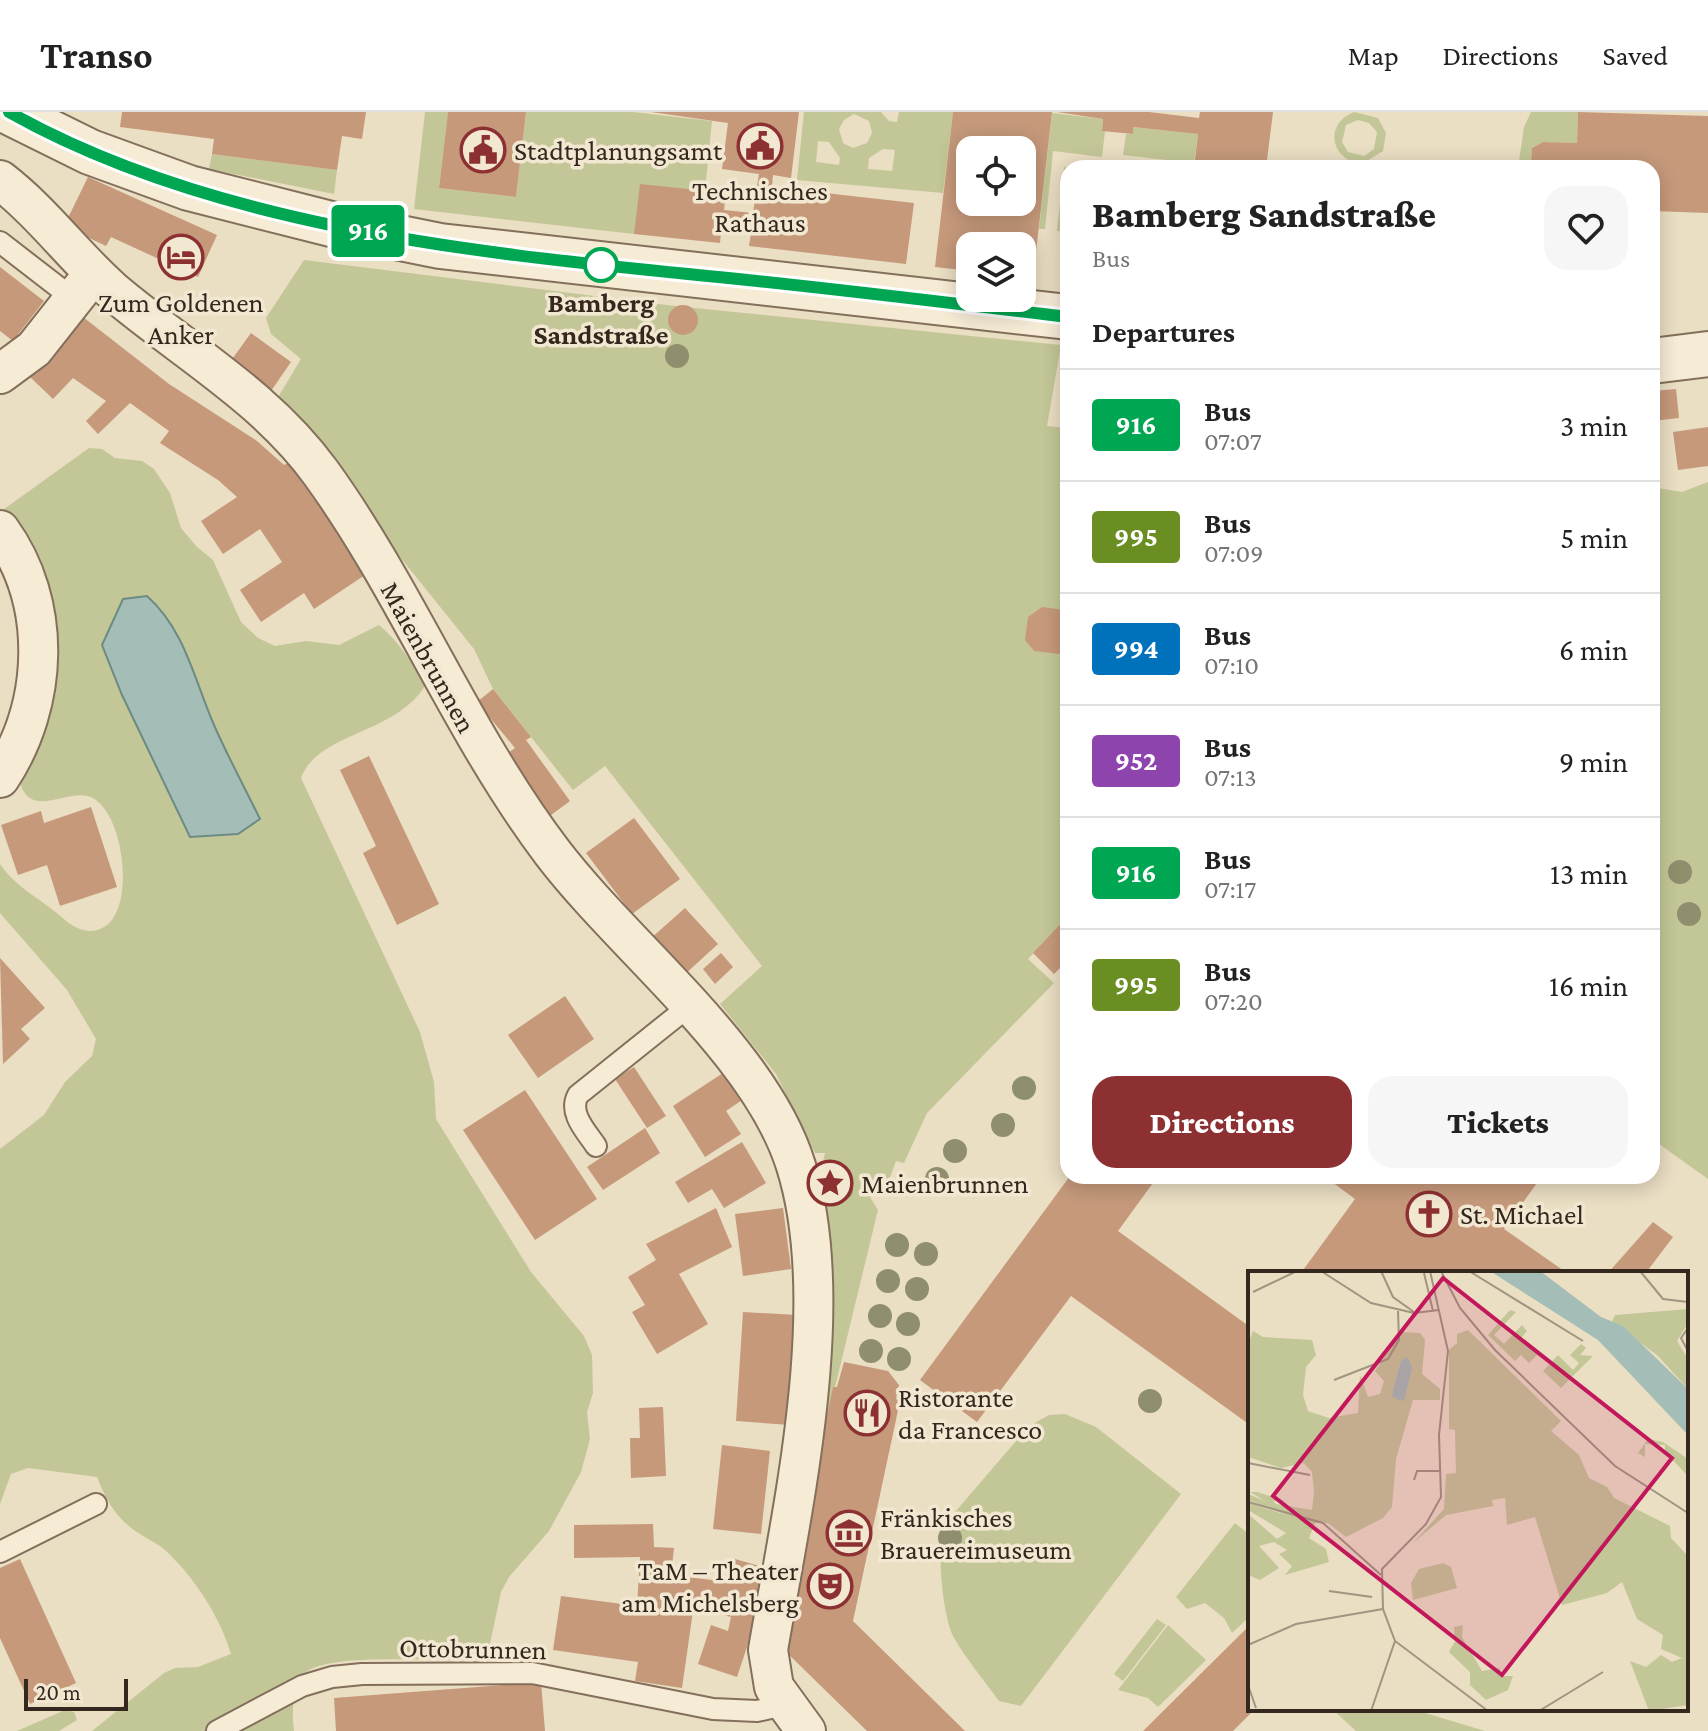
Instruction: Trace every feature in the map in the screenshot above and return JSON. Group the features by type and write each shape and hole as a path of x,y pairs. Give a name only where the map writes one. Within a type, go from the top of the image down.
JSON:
{"street":[{"path":"9,112 100,156 189,188 331,224 440,246 1060,316"},
{"name":"Maienbrunnen","path":"0,180 56,230 84,287 224,377 286,431 321,473 433,661 485,757 577,884 757,1087 781,1127 804,1201 812,1309 809,1388 768,1650 769,1672 795,1718"},
{"path":"5,369 34,349 84,287"},
{"path":"1660,360 1708,354"},
{"path":"0,530 19,557 33,598 38,643 37,686 27,725 0,778"}],"lane":[{"name":"Maienbrunnen","path":"0,242 84,287"},
{"path":"596,1146 577,1117 575,1101 578,1095 688,1007"},
{"path":"0,1552 96,1504"},
{"name":"Ottobrunnen","path":"217,1731 302,1686 332,1677 362,1674 532,1673 713,1709 757,1711 795,1718"}],"green space":[{"path":"425,112 448,112 439,188 516,197 526,112 633,112 712,121 705,191 634,234 414,209"},
{"path":"804,112 881,112 889,121 897,122 899,112 953,112 943,193 797,180","holes":["854,114 869,121 872,133 867,143 853,148 843,143 839,129 844,120","818,141 829,142 840,158 839,165 816,162","883,149 895,150 892,171 868,169 869,158"]},
{"path":"1354,112 1378,118 1386,133 1383,151 1368,160 1349,160 1343,156 1335,141 1338,125","holes":["1358,120 1369,123 1377,132 1374,149 1364,156 1348,152 1342,142 1346,125"]},
{"path":"1531,112 1578,112 1577,143 1543,142 1532,148 1531,160 1519,160 1524,127"},
{"path":"1052,113 1103,119 1102,130 1105,131 1102,157 1053,151 1045,229 1039,229"},
{"path":"1133,127 1198,134 1194,160 1123,155 1126,134 1133,134"},
{"path":"212,154 337,170 334,194 209,169"},
{"path":"1060,204 1060,231 1057,231"},
{"path":"304,260 675,306 1060,345 1047,426 1060,427 1060,925 1028,959 1054,983 927,1113 904,1163 896,1161 886,1188 873,1191 870,1197 878,1210 821,1445 821,1193 838,1184 837,1173 821,1170 825,1153 815,1153 776,1074 720,1004 762,966 605,766 573,790 493,689 474,649 290,420 277,399 301,359 271,334 266,318"},
{"path":"89,448 102,449 115,458 142,461 154,469 170,493 181,528 213,560 241,622 258,638 275,646 306,641 339,645 379,625 411,661 425,686 411,702 395,715 323,751 310,763 301,778 420,1032 434,1082 436,1119 531,1272 584,1336 592,1355 593,1393 587,1412 590,1439 581,1472 549,1531 509,1577 501,1592 487,1658 359,1660 313,1668 301,1677 296,1689 294,1731 92,1731 164,1673 175,1668 198,1667 231,1654 226,1640 213,1612 187,1573 163,1549 132,1529 119,1516 97,1477 28,1468 11,1474 0,1504 0,1149 44,1115 65,1082 92,1056 96,1039 67,990 0,913 0,864 22,887 70,924 91,931 104,927 115,915 120,903 123,870 111,820 93,798 84,795 34,800 21,786 20,772 32,743 35,721 0,512","holes":["178,636 213,723 191,837 122,695"]},
{"path":"1708,482 1708,1179 1660,1145 1660,488 1682,492"},
{"path":"1065,1414 1096,1427 1181,1494 1021,1706 999,1701 954,1638 944,1599 941,1537 943,1526 1029,1426 1049,1415"},
{"path":"1235,1523 1248,1533 1248,1618 1232,1633 1224,1618 1205,1603 1187,1609 1176,1597"},
{"path":"1157,1619 1166,1625 1123,1681 1114,1674"},
{"path":"1168,1625 1206,1660 1158,1707 1148,1698 1118,1690"},
{"path":"65,1710 74,1712 77,1720 59,1731 17,1731"},
{"path":"1334,1711 1419,1711 1485,1731 1356,1731"}],"water":[{"path":"147,596 160,609 180,640 214,725 260,819 238,834 190,837 122,695 102,645 123,599"}],"building":[{"path":"122,112 366,112 362,139 342,136 337,170 212,154 214,139 120,127"},
{"name":"Stadtplanungsamt","path":"448,112 526,112 516,197 439,188"},
{"path":"651,112 799,112 791,178 773,175 772,187 914,203 906,264 749,246 752,227 722,223 720,243 634,234 640,184 726,193 724,210 753,213 759,174 722,169 728,123"},
{"path":"953,112 1052,112 1036,252 1036,232 956,232 956,269 935,267"},
{"path":"1057,112 1149,112 1199,118 1200,112 1273,112 1267,160 1195,160 1198,134 1133,127 1133,134 1102,131 1103,119"},
{"path":"1578,112 1708,116 1708,213 1660,211 1660,160 1531,160 1532,148 1543,142 1577,143"},
{"name":"Zum Goldenen Anker","path":"88,177 217,235 198,277 111,237 106,246 64,226"},
{"path":"0,267 44,301 13,341 0,331"},
{"path":"683,305 694,309 698,320 694,331 683,335 672,331 668,320 672,309"},
{"path":"83,317 169,384 257,441 284,465 290,462 365,575 314,609 304,593 261,622 240,590 282,562 260,529 223,554 201,521 237,497 218,480 160,443 169,431 130,403 98,434 86,421 106,401 73,378 53,399 30,377"},
{"path":"251,333 291,362 271,391 230,362"},
{"path":"1676,389 1679,418 1660,420 1660,390"},
{"path":"1708,427 1708,466 1678,470 1673,432"},
{"path":"1042,607 1060,609 1060,654 1034,651 1025,640 1028,617"},
{"path":"493,689 531,737 526,740 570,801 543,821 498,760 515,748 477,702"},
{"path":"369,756 439,904 397,925 363,853 376,846 340,770"},
{"path":"91,807 117,887 60,906 47,865 18,875 1,825 41,811 44,823"},
{"path":"634,818 680,879 632,914 586,853"},
{"path":"685,908 718,944 683,976 650,939"},
{"path":"1060,924 1060,968 1054,974 1033,953"},
{"path":"721,953 733,967 715,984 703,969"},
{"path":"0,958 45,1008 21,1029 30,1039 3,1064"},
{"path":"565,996 594,1039 538,1078 508,1035"},
{"path":"634,1067 666,1116 647,1128 615,1079"},
{"path":"726,1071 745,1098 726,1111 741,1134 705,1157 673,1106"},
{"path":"525,1090 597,1199 535,1240 463,1130"},
{"path":"645,1128 660,1153 603,1190 587,1167"},
{"path":"742,1142 766,1183 724,1208 712,1189 688,1203 675,1182"},
{"path":"1064,1184 1152,1184 1118,1231 1248,1326 1248,1424 1071,1296 977,1422 920,1380"},
{"name":"St. Michael","path":"1335,1184 1536,1184 1504,1229 1564,1271 1302,1271 1355,1199"},
{"path":"716,1208 732,1247 679,1274 708,1324 657,1354 632,1312 645,1305 628,1277 656,1260 646,1244"},
{"path":"783,1208 791,1269 743,1276 735,1214"},
{"path":"1653,1222 1673,1237 1649,1271 1610,1271"},
{"path":"743,1312 797,1315 790,1425 736,1421"},
{"path":"844,1362 888,1371 899,1385 896,1399 900,1401 853,1621 965,1731 867,1731 779,1645 833,1387 837,1387"},
{"path":"663,1407 666,1476 631,1478 630,1438 640,1438 639,1408"},
{"path":"722,1445 770,1451 761,1534 713,1529"},
{"path":"653,1524 654,1547 674,1548 671,1575 728,1582 735,1559 774,1570 758,1639 750,1638 737,1677 698,1664 711,1625 728,1631 731,1617 720,1614 693,1611 682,1688 635,1681 638,1662 553,1650 561,1596 637,1606 640,1557 574,1558 574,1525"},
{"path":"20,1559 76,1683 30,1704 0,1638 0,1568"},
{"path":"1248,1627 1248,1711 1253,1711 1233,1731 1143,1731"},
{"path":"541,1682 545,1731 336,1731 334,1698"}],"bus line":[{"name":"916","path":"9,112 90,152 189,188 331,224 440,246 502,256 1060,316"}],"place":[{"name":"Technisches Rathaus","path":"760,146"},
{"name":"Stadtplanungsamt","path":"483,150"},
{"name":"Zum Goldenen Anker","path":"181,257"},
{"name":"Bamberg Sandstraße","path":"601,265"},
{"name":"Maienbrunnen","path":"830,1183"},
{"name":"St. Michael","path":"1429,1214"},
{"name":"Ristorante da Francesco","path":"867,1413"},
{"name":"Fränkisches Brauereimuseum","path":"849,1533"},
{"name":"TaM – Theater am Michelsberg","path":"830,1586"}]}
